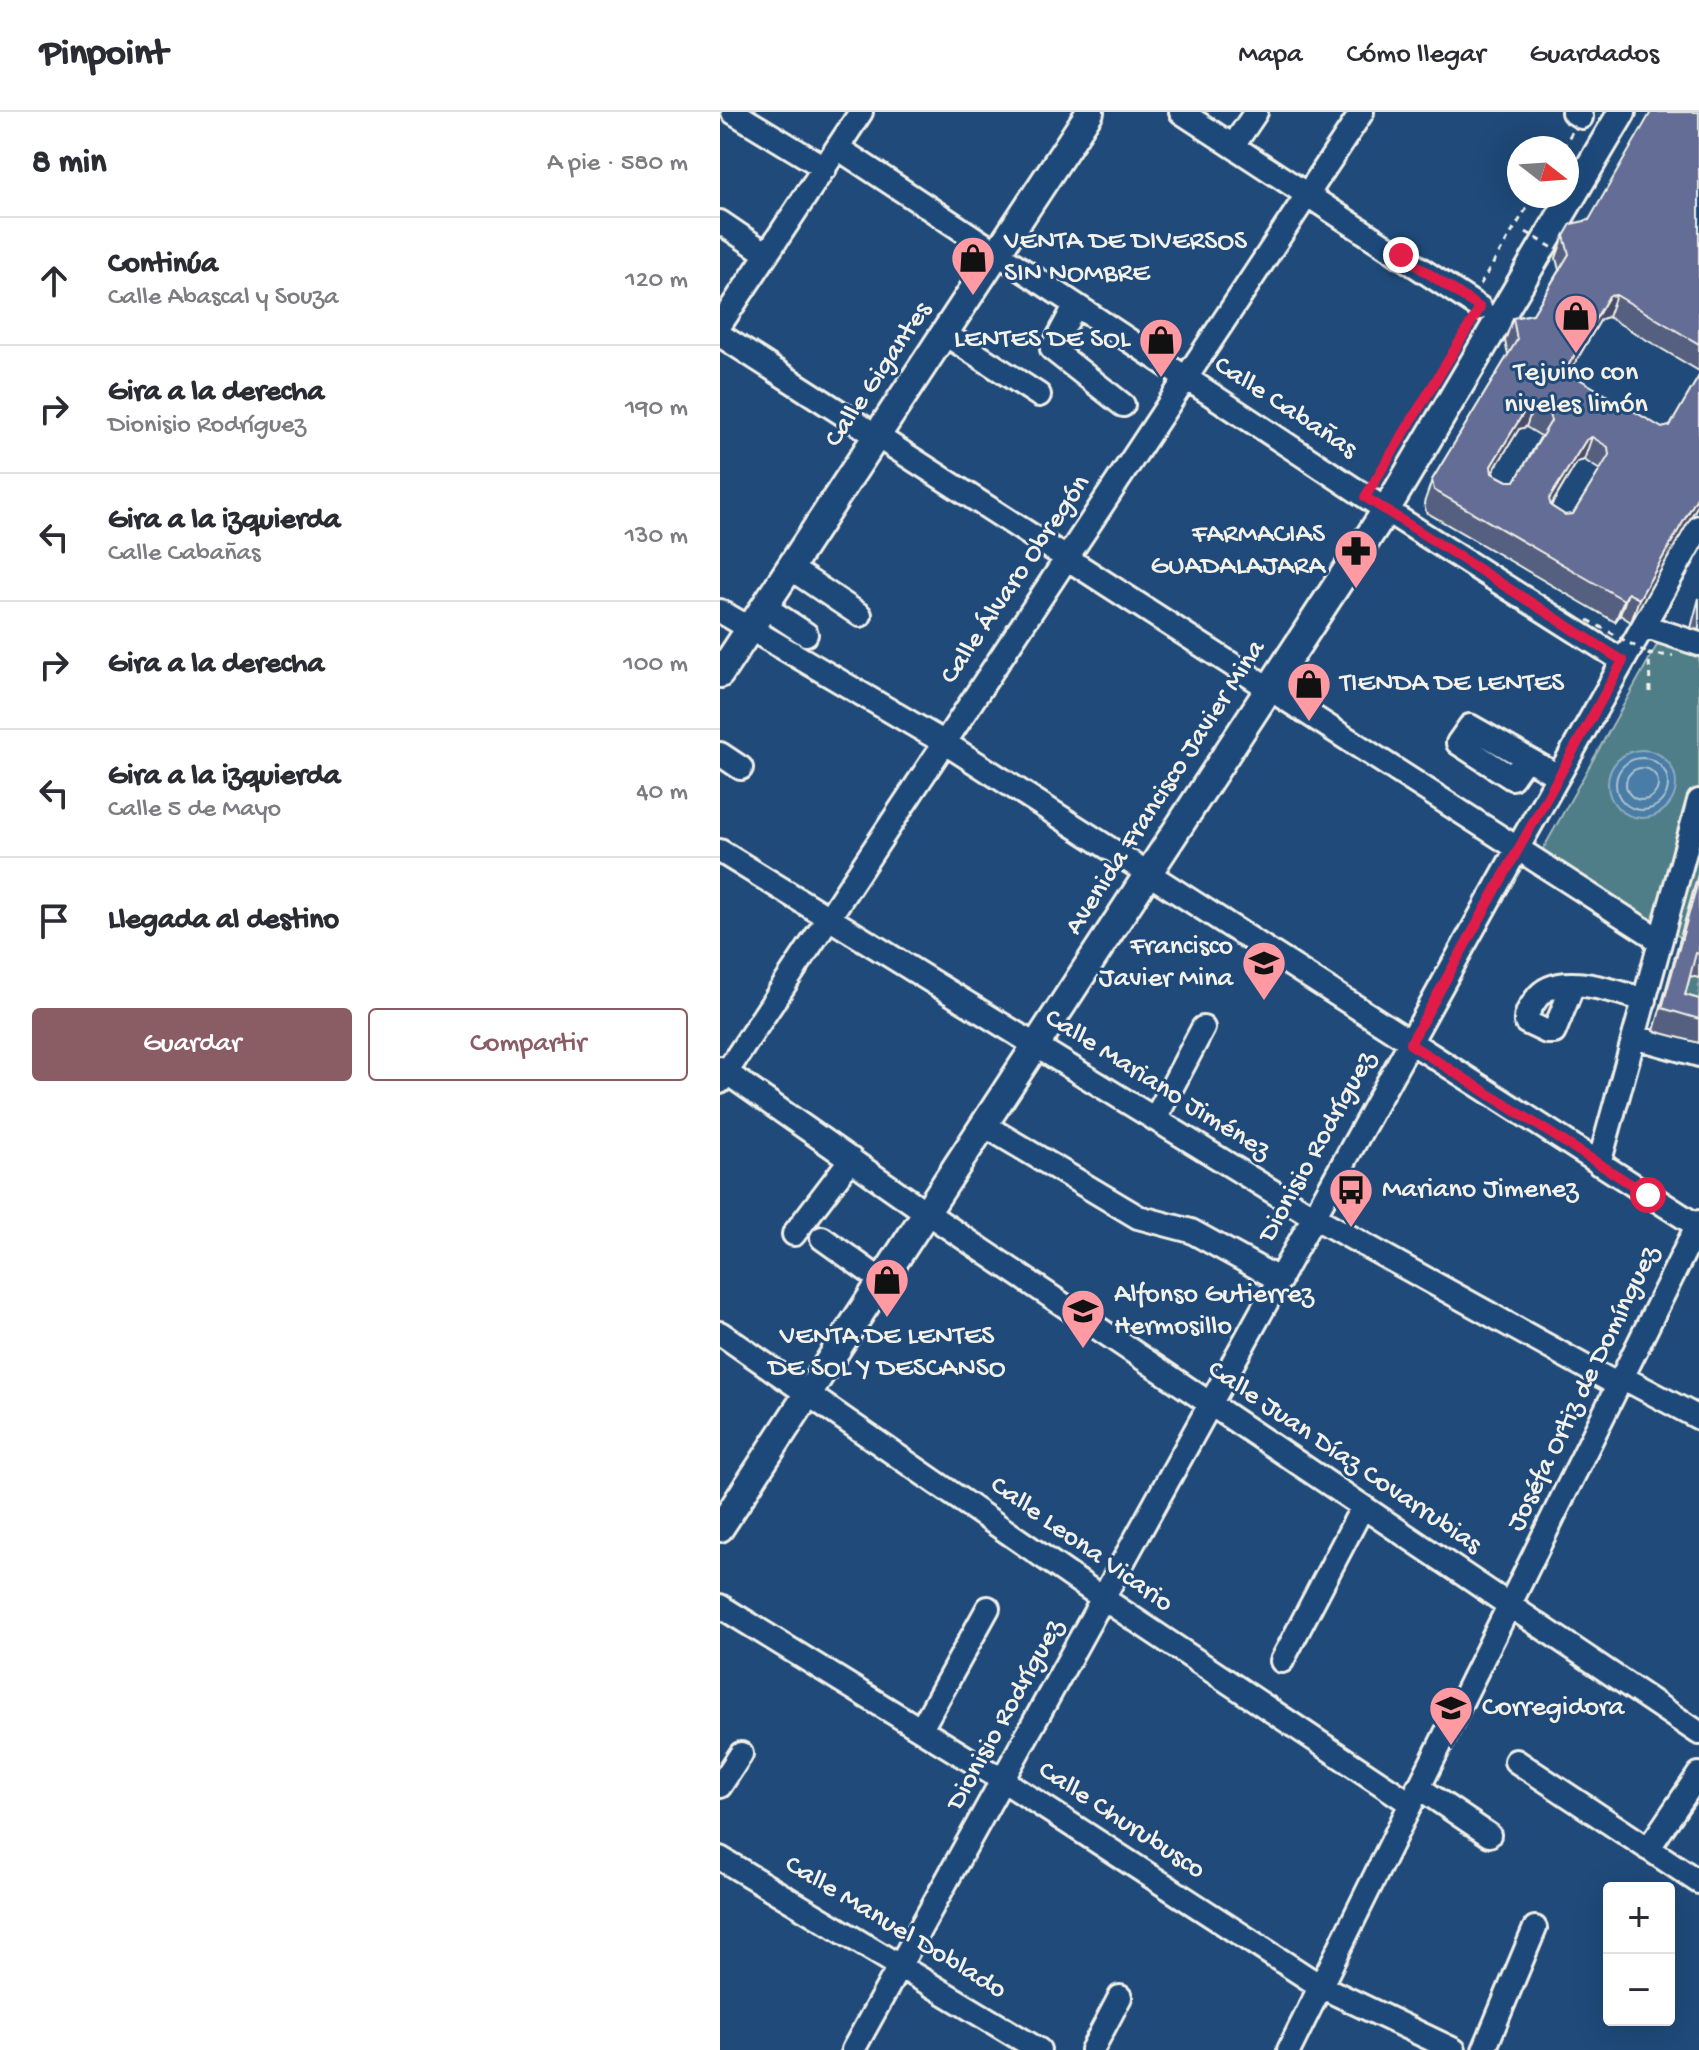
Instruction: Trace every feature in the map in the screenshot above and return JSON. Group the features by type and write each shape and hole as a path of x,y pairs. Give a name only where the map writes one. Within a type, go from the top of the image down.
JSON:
{"main road":[{"name":"Calle Gigantes","path":"720,674 1090,112"},
{"name":"Avenida Francisco Javier Mina","path":"720,1528 1270,690 1376,504 1622,112"}],"street":[{"path":"733,112 825,168"},
{"path":"720,325 861,112"},
{"path":"1181,112 1475,304"},
{"path":"1233,146 1256,112"},
{"name":"Calle Álvaro Obregón","path":"722,1074 1362,112"},
{"name":"Calle Cabañas","path":"838,148 1376,504 1623,661"},
{"path":"720,222 767,254"},
{"path":"1075,306 1052,349 1123,405"},
{"path":"945,334 1039,395"},
{"path":"720,335 1516,851 1652,935 1658,943"},
{"path":"1679,563 1679,548 1699,514"},
{"name":"Dionisio Rodríguez","path":"853,2050 1516,851 1697,536"},
{"path":"790,568 860,615"},
{"path":"765,607 806,634"},
{"path":"720,611 945,743 1410,1044 1698,1225"},
{"path":"1644,626 1699,644"},
{"path":"720,754 741,768"},
{"path":"1526,758 1558,776"},
{"path":"1599,1164 1699,801"},
{"name":"Calle Mariano Jiménez","path":"720,851 1314,1217 1609,1380 1631,1382 1699,1418"},
{"path":"1573,985 1645,1000"},
{"path":"1155,1119 1203,1028"},
{"path":"1635,1037 1699,1055"},
{"name":"Calle Juan Díaz Covarrubias","path":"722,1074 1699,1733"},
{"path":"984,1125 1138,1217 1191,1231 1280,1280"},
{"path":"794,1234 851,1159"},
{"name":"Joséfa Ortiz de Domínguez","path":"1289,2050 1698,1225"},
{"path":"822,1238 882,1281"},
{"name":"Calle Leona Vicario","path":"720,1333 1104,1599 1414,1795 1489,1835"},
{"path":"1282,1661 1362,1508"},
{"name":"Calle Churubusco","path":"720,1606 1004,1781 1320,1986 1454,2050"},
{"path":"921,1729 988,1608"},
{"path":"720,1786 741,1754"},
{"path":"1516,1761 1699,1882"},
{"path":"1648,1849 1699,1774"},
{"name":"Calle Manuel Doblado","path":"720,1858 1039,2050"},
{"path":"1484,2050 1535,1928"},
{"path":"1092,2050 1120,1997"}],"path":[{"path":"1376,504 1475,304 1527,208"},
{"path":"1526,232 1560,252"},
{"path":"1593,610 1588,620 1649,654 1677,656"},
{"path":"1649,654 1650,692"}],"green space":[{"path":"1661,638 1699,649 1699,871 1680,937 1542,851"},
{"path":"1688,975 1699,978 1699,1024 1676,1017"}],"water":[{"path":"1642,750 1655,752 1666,760 1674,771 1674,797 1666,808 1655,816 1642,818 1629,816 1618,808 1610,797 1608,784 1610,771 1618,760 1629,752"}],"building":[{"path":"1651,112 1699,112 1699,344 1616,295 1609,296 1568,366 1569,373 1662,428 1670,426 1699,376 1699,494 1639,599 1628,593 1624,600 1434,490 1432,480 1517,340 1513,318 1533,314 1569,254 1564,236 1571,224 1589,220","holes":["1534,404 1549,414 1551,421 1515,481 1507,481 1492,473 1491,466 1527,407","1592,437 1608,447 1609,455 1573,514 1565,515 1551,506 1549,499 1586,440"]},
{"path":"1699,878 1699,954 1696,953 1685,995 1699,999 1699,1019 1662,1008"}],"place":[{"name":"VENTA DE DIVERSOS SIN NOMBRE","path":"973,297"},
{"name":"Tejuino con niveles limón","path":"1576,355"},
{"name":"LENTES DE SOL","path":"1161,379"},
{"name":"FARMACIAS GUADALAJARA","path":"1356,590"},
{"name":"TIENDA DE LENTES","path":"1309,723"},
{"name":"Francisco Javier Mina","path":"1264,1002"},
{"name":"Mariano Jimenez","path":"1351,1229"},
{"name":"VENTA DE LENTES DE SOL Y DESCANSO","path":"887,1319"},
{"name":"Alfonso Gutierrez Hermosillo","path":"1083,1350"},
{"name":"Corregidora","path":"1451,1747"}],"route":[{"path":"1401,255 1480,308 1365,497 1623,661 1410,1044 1648,1195"}]}
